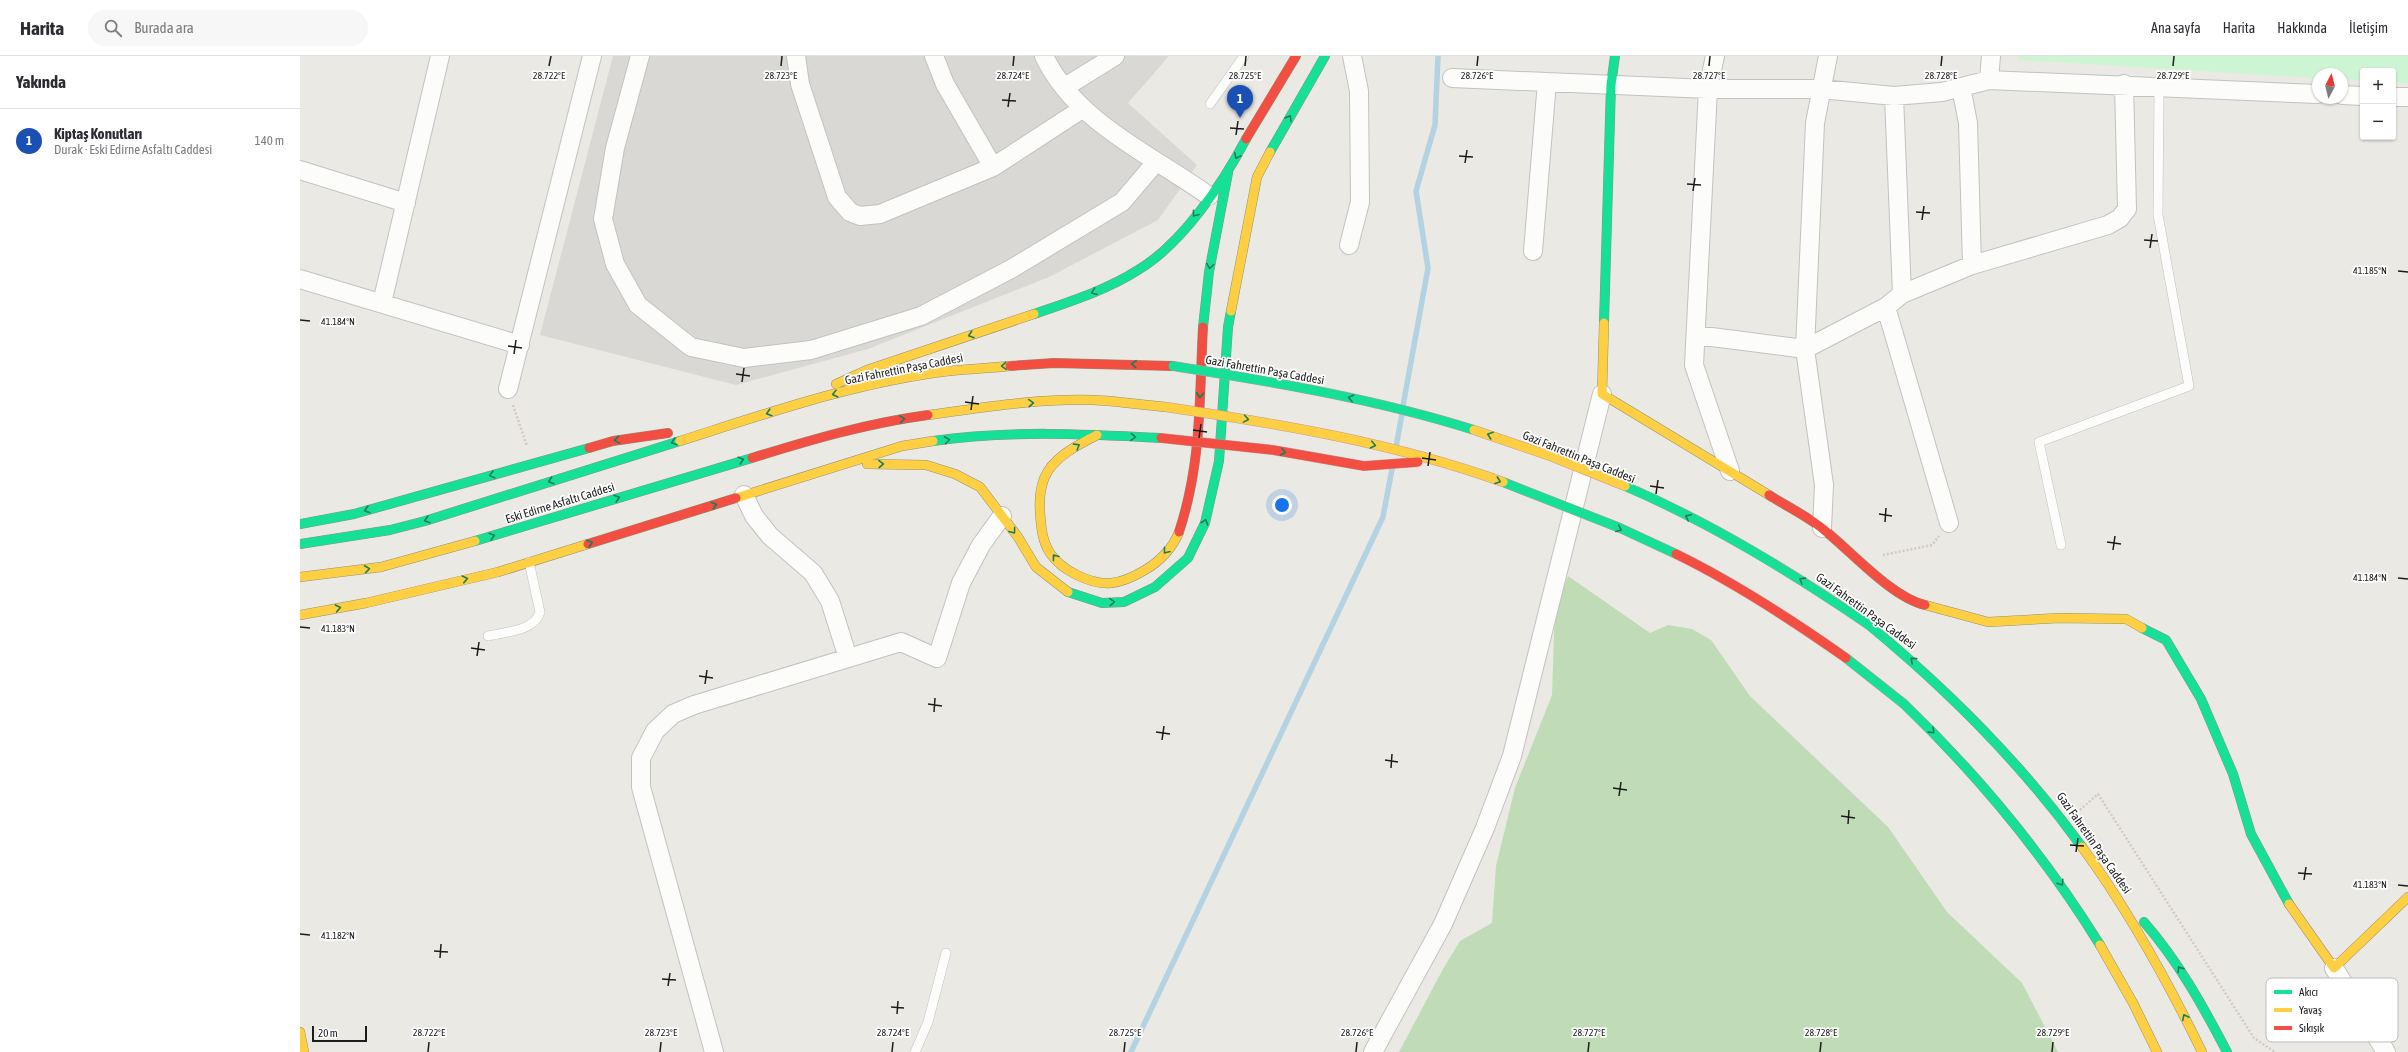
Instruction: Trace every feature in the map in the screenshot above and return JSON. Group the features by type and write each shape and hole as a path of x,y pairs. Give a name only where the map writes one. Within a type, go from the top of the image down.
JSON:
{"main road":[{"path":"806,401 827,388 867,370 1054,307 1107,286 1139,270 1178,236 1228,173 1246,139 1296,56"},
{"path":"842,465 894,463 926,465 955,474 980,487 1002,516 1036,567 1071,595 1102,603 1124,602 1155,587 1188,558 1205,523 1219,461 1228,327 1256,184 1270,152 1325,56"},
{"path":"1615,56 1611,85 1602,394 1822,528 1875,575 1916,603 1988,622 2060,618 2126,619 2166,640 2202,699 2233,774 2251,834 2295,915 2334,968 2408,897"},
{"path":"1097,435 1074,447 1046,475 1041,493 1039,514 1042,534 1054,559 1082,578 1109,583 1138,576 1157,564 1170,546 1183,521 1193,492 1197,462 1204,306 1212,249 1228,173"},
{"name":"Gazi Fahrettin Paşa Caddesi","path":"806,401 949,370 1054,362 1173,366 1305,389 1412,412 1480,432 1616,483 1730,538 1774,562 1869,625 1927,672 1967,709 2013,758 2066,822 2110,884 2154,956 2202,1052"},
{"name":"Eski Edirne Asfaltı Caddesi","path":"300,576 381,567 430,555 823,436 899,419 1006,405 1093,400 1166,407 1243,419 1316,433 1433,461"},
{"name":"Eski Edirne Asfaltı Caddesi","path":"300,544 382,531 425,521 806,401"},
{"path":"300,524 319,522 354,514 613,441 725,426"},
{"path":"300,615 366,602 498,572 902,446 964,438 1066,433 1161,438 1273,450 1364,466 1433,461 1491,478 1622,530 1715,576 1801,626 1873,678 1904,704 1958,756 2029,839 2062,884 2107,953 2157,1052"},
{"path":"2110,884 2164,944 2205,1009 2227,1052"},
{"path":"2125,988 2139,1038"},
{"path":"300,1032 304,1052"}],"street":[{"path":"382,303 440,56"},
{"path":"508,389 592,56"},
{"path":"640,56 615,148 603,219 615,264 638,305 691,347 744,358 811,350 922,316 1011,269 1122,202 1156,162"},
{"path":"796,56 800,84 836,197 850,212 860,216 880,214 993,167 1082,109"},
{"path":"934,56 945,84 993,167"},
{"path":"1044,56 1050,67 1082,109 1156,162 1209,196"},
{"path":"1065,87 1115,56"},
{"path":"1349,245 1360,202 1359,91 1352,56"},
{"path":"1715,56 1708,89 1694,365 1730,471"},
{"path":"1822,528 1824,485 1805,349 1814,123 1828,56"},
{"path":"1989,80 1991,56"},
{"path":"1452,78 1708,89 1821,89 1894,96 1942,92 1989,80 2124,84 2159,88 2312,94"},
{"path":"1533,251 1547,82"},
{"path":"1696,336 1805,349 1886,307 1902,294 1972,265 2108,225 2120,218 2127,209 2124,84"},
{"path":"1961,87 1968,123 1972,265"},
{"path":"2348,95 2360,96"},
{"path":"1894,96 1902,294"},
{"path":"2396,97 2408,98"},
{"path":"300,170 406,203"},
{"path":"300,279 520,344"},
{"path":"1886,307 1949,523"},
{"path":"1373,1052 1443,924 1485,828 1512,756 1602,394"},
{"path":"744,495 754,516 770,536 813,573 830,601 848,658"},
{"path":"714,1052 642,787 641,758 655,731 673,714 694,705 901,642 937,658 961,583 981,545 1002,516"},
{"path":"2334,968 2340,978"},
{"path":"2380,1042 2386,1052"}],"lane":[{"path":"1210,104 1244,56"},
{"path":"2061,545 2038,442 2189,386 2158,215 2159,88"},
{"path":"488,636 529,626 538,620 540,612 529,562"},
{"path":"914,1052 928,1022 946,953"}],"path":[{"path":"508,389 532,463"},
{"path":"1856,558 1892,554 1932,545 1949,523"},
{"path":"2066,822 2098,794 2254,1038 2275,1052"}],"shaded area":[{"path":"613,56 1169,56 1128,103 1197,165 1158,220 1049,277 868,349 736,385 540,335"}],"green space":[{"path":"2019,56 2408,56 2408,83 2396,82 2396,68 2360,68 2360,80 2348,79 2348,68 2312,68 2312,78 2019,60"},
{"path":"1568,576 1650,633 1668,625 1692,629 1711,640 1750,696 1888,827 1947,912 2022,983 2058,1052 1399,1052 1443,969 1460,941 1492,923 1496,866 1515,788 1552,695 1555,605"}],"waterway":[{"path":"1403,406 1428,268 1416,191 1435,125 1438,56"},
{"path":"1396,447 1402,414"},
{"path":"1131,1052 1383,517 1392,469"}],"traffic: fast":[{"path":"1270,152 1325,56"},
{"path":"1604,323 1611,85 1615,56"},
{"path":"1034,314 1114,284 1154,259 1170,245 1200,211 1226,174 1246,139"},
{"path":"1203,327 1209,272 1228,173"},
{"path":"1068,592 1102,603 1124,602 1155,587 1188,558 1205,523 1219,461 1228,327 1231,311"},
{"path":"1173,366 1325,392 1400,409 1474,430"},
{"path":"933,441 990,435 1018,434 1076,434 1161,438"},
{"path":"300,544 390,530 425,521 680,441"},
{"path":"300,524 354,514 589,448"},
{"path":"475,541 752,458"},
{"path":"1503,482 1620,528 1676,554"},
{"path":"1625,486 1657,500 1719,532 1780,567 1869,625"},
{"path":"1869,625 1899,650 1983,729 2034,786 2082,847"},
{"path":"2142,628 2166,640 2201,699 2233,774 2251,834 2289,904"},
{"path":"1846,658 1904,704"},
{"path":"1904,704 1959,760 2010,818 2057,880 2100,945"},
{"path":"2144,922 2179,968 2209,1018 2227,1052"}],"traffic: slow":[{"path":"1231,311 1257,177 1270,152"},
{"path":"836,384 867,370 1034,314"},
{"path":"1604,323 1602,394 1769,495"},
{"path":"680,441 813,400 881,383 949,371 1010,366"},
{"path":"928,415 1010,404 1072,400 1102,401 1166,407"},
{"path":"1166,407 1252,420 1337,436 1421,456 1503,482"},
{"path":"1474,430 1553,457 1625,486"},
{"path":"1097,435 1070,450 1058,459 1048,471 1044,480 1040,501 1041,528 1045,544 1055,559 1061,565 1086,579 1095,582 1111,583 1133,576 1155,563 1173,544 1179,532"},
{"path":"736,498 902,446 933,441"},
{"path":"867,464 926,465 955,474 980,487 1018,537 1036,567 1068,592"},
{"path":"300,577 381,567 475,541"},
{"path":"300,615 366,603 498,572 588,544"},
{"path":"1925,605 1988,622 2060,618 2126,619 2142,628"},
{"path":"2082,847 2116,896 2146,946 2202,1052"},
{"path":"2289,904 2334,968 2408,897"},
{"path":"2100,945 2133,1003 2157,1052"},
{"path":"300,1032 304,1052"}],"traffic: jam":[{"path":"1246,139 1296,56"},
{"path":"1179,532 1192,481 1196,456 1200,405 1203,327"},
{"path":"1010,366 1054,363 1173,366"},
{"path":"752,458 861,427 928,415"},
{"path":"589,448 613,441 668,433"},
{"path":"1161,438 1273,450 1364,466 1418,462"},
{"path":"1769,495 1817,524 1885,583 1899,593 1925,605"},
{"path":"588,544 736,498"},
{"path":"1676,554 1720,577 1763,603 1846,658"}],"place":[{"name":"Kiptaş Konutları","path":"1240,118"}]}
